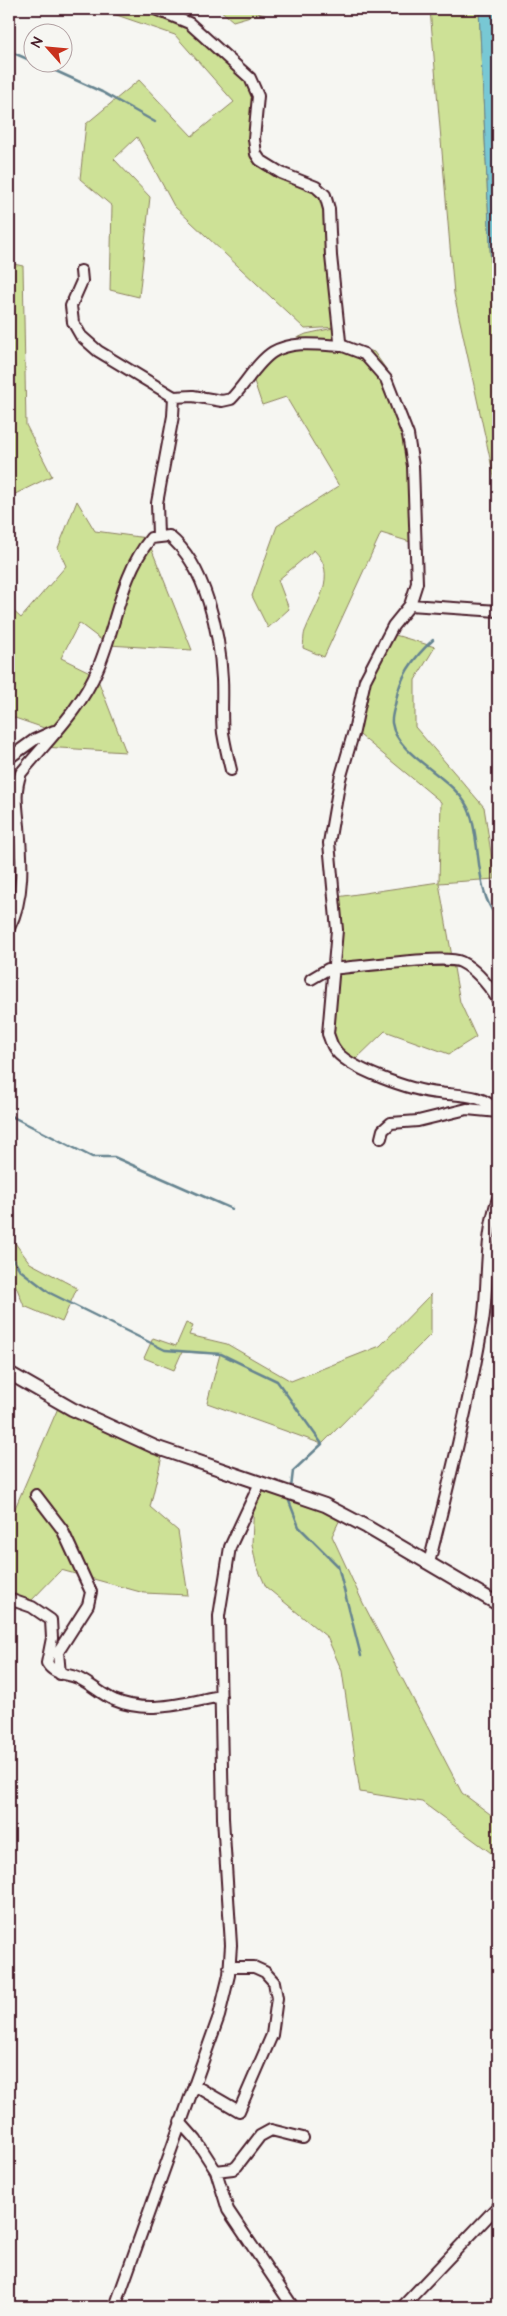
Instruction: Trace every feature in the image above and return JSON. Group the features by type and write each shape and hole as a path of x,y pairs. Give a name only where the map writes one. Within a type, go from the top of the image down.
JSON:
{"street":[{"path":"155,9 195,28 250,78 258,96 254,139 256,154 260,160 281,173 316,187 325,195 329,208 338,336 343,346"},
{"path":"81,271 82,281 70,306 72,322 82,336 98,351 174,397 194,396 222,401 231,399 272,353 287,347 306,344 343,346 364,354 386,378 408,435 413,466 417,583 410,605 393,626 365,680 354,731 340,779 329,843 336,898 336,969 328,1034 333,1048 340,1056 398,1084 425,1092 478,1098 488,1102 498,1112"},
{"path":"158,536 157,503 172,425 174,397"},
{"path":"9,928 18,908 20,890 21,845 17,784 21,773 78,705 97,670 130,568 151,538 169,536 190,558 216,624 222,678 223,732 231,770"},
{"path":"410,605 498,611"},
{"path":"9,758 34,740 57,730"},
{"path":"311,979 328,969 452,959 461,962 473,971 485,982 498,1000"},
{"path":"381,1138 383,1130 391,1123 418,1121 467,1109 498,1112"},
{"path":"428,1563 467,1409 483,1319 491,1231 498,1198"},
{"path":"9,1373 72,1409 155,1447 306,1498 340,1512 498,1604"},
{"path":"115,2307 219,2016 229,1967 231,1945 221,1762 219,1616 225,1566 238,1527 260,1483"},
{"path":"36,1495 62,1529 91,1592 88,1605 58,1652 60,1674"},
{"path":"9,1599 32,1607 51,1620 52,1638 47,1663 50,1668 60,1674 77,1678 116,1701 145,1706 165,1706 221,1696"},
{"path":"194,2085 239,2111 272,2035 277,1998 274,1982 260,1969 229,1967"},
{"path":"180,2122 196,2140 216,2171 228,2210 293,2307"},
{"path":"216,2171 233,2169 238,2166 260,2136 271,2130 304,2138"},
{"path":"402,2307 436,2274 498,2206"}],"green space":[{"path":"99,9 162,9 178,14 256,83 255,131 261,155 275,167 319,183 325,188 331,202 342,340 356,350 365,349 374,352 388,372 412,439 417,544 381,533 324,657 303,648 305,631 320,599 325,579 325,569 314,550 278,580 289,609 268,628 252,596 277,526 339,486 286,397 262,405 253,378 282,345 306,334 338,327 305,329 174,206 137,137 114,159 150,197 139,297 110,290 112,206 80,179 86,124 139,80 192,136 234,102 175,35"},
{"path":"219,9 275,9 233,21"},
{"path":"430,9 479,9 491,268 498,302 498,495 454,294"},
{"path":"9,263 23,266 26,425 52,476 9,497"},
{"path":"77,501 95,531 147,538 192,650 108,645 79,623 61,658 96,675 126,752 43,747 56,732 9,716 12,695 9,694 9,607 21,618 66,566 58,548"},
{"path":"392,634 435,647 415,680 415,727 484,807 495,879 439,883 460,1002 476,1037 449,1054 385,1031 353,1062 343,1055 331,1032 337,897 439,882 441,802 355,731 368,681"},
{"path":"9,1235 30,1263 77,1288 62,1322 24,1306 9,1269"},
{"path":"431,1294 431,1334 322,1444 207,1403 220,1354 182,1352 174,1370 144,1358 153,1338 176,1346 186,1323 193,1326 189,1335 227,1344 291,1381 380,1346"},
{"path":"61,1401 164,1448 150,1507 178,1531 188,1595 144,1593 61,1570 28,1604 9,1596 9,1522"},
{"path":"262,1481 344,1511 332,1536 363,1603 462,1793 498,1820 498,1858 422,1802 360,1792 342,1671 327,1637 266,1587 256,1564 252,1544 254,1499"}],"water":[{"path":"479,9 498,9 498,302 491,268"}],"waterway":[{"path":"9,51 22,57"},
{"path":"58,72 102,92 155,122"},
{"path":"433,640 414,660 401,683 392,723 396,735 405,747 442,778 464,801 473,825 485,896 498,918"},
{"path":"9,1115 92,1157 114,1157 232,1209"},
{"path":"9,1253 20,1270 50,1293 165,1350 221,1354 277,1381 322,1444 293,1471 291,1488"},
{"path":"290,1496 289,1501 299,1527 338,1566 361,1656"}]}
